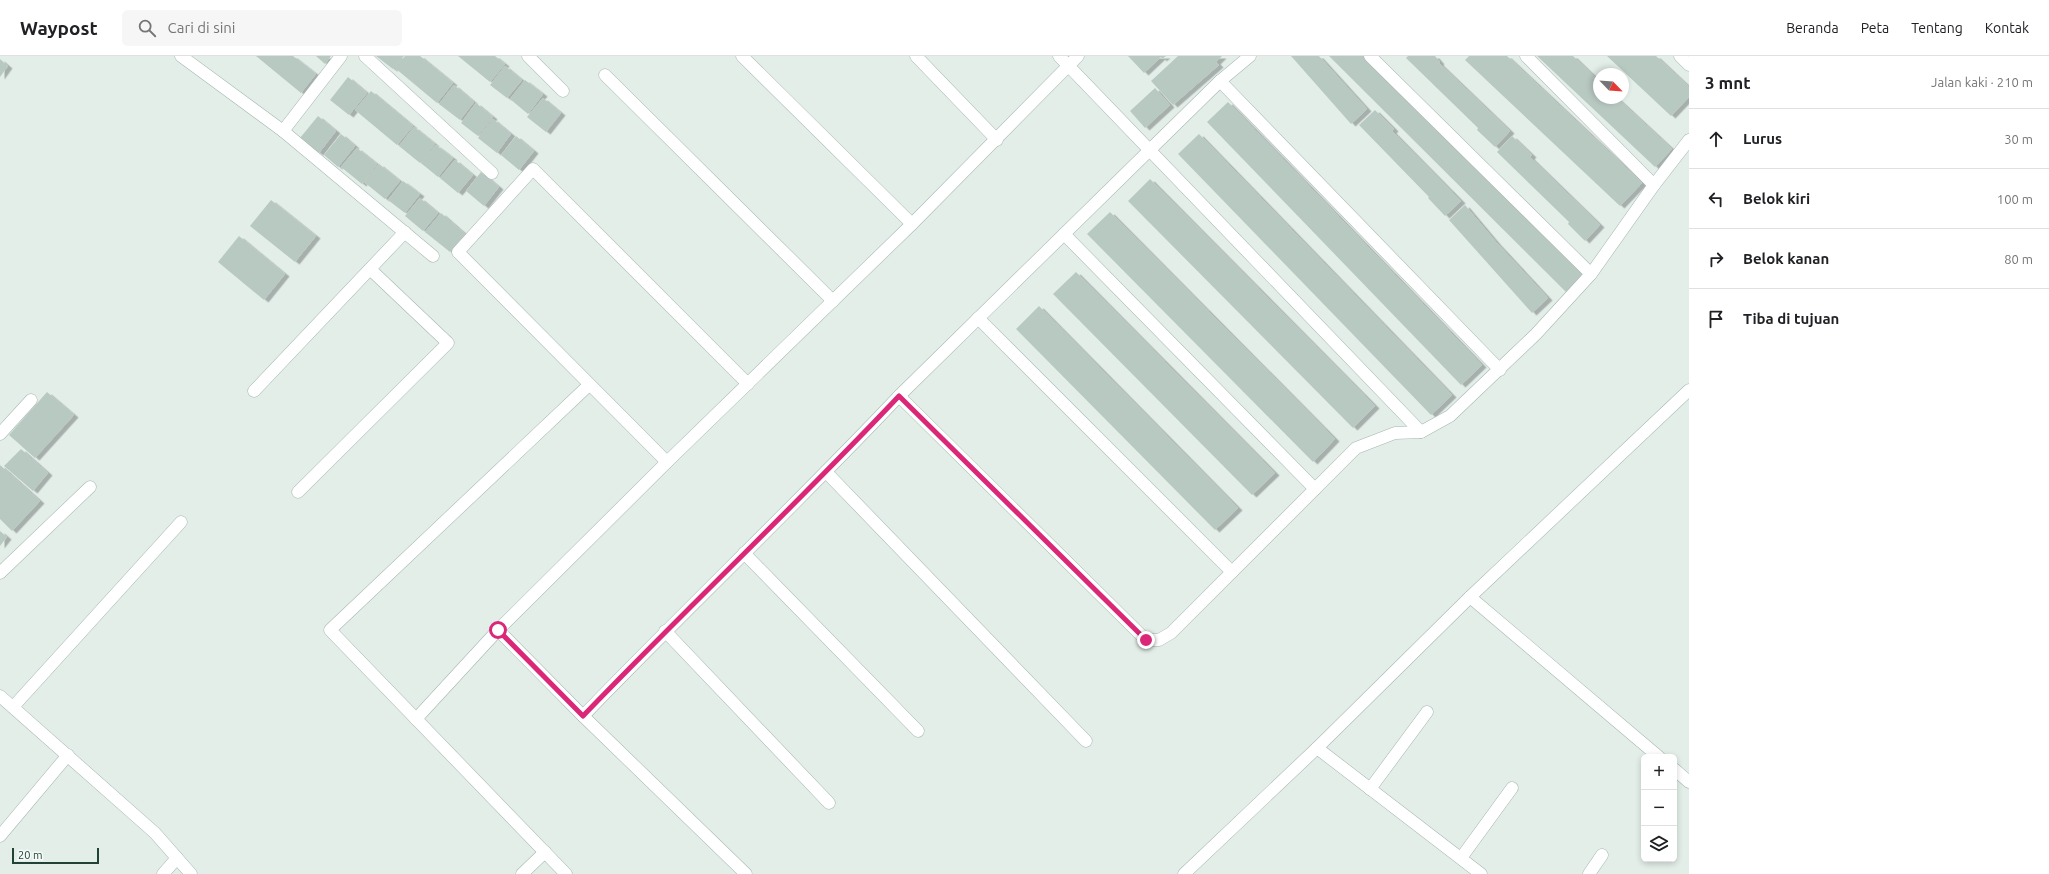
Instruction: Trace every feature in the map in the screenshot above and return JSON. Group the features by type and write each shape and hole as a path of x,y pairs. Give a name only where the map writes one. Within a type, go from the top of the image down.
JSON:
{"street":[{"path":"181,56 283,131 434,256"},
{"path":"283,131 341,56"},
{"path":"366,56 492,173"},
{"path":"528,56 563,91"},
{"path":"742,56 912,224"},
{"path":"916,56 997,140"},
{"path":"1059,56 1421,432"},
{"path":"416,719 498,630 667,462 997,140 1078,56"},
{"path":"583,716 665,631 826,472 899,396 1220,81 1250,56"},
{"path":"1370,56 1591,274"},
{"path":"1526,56 1654,185"},
{"path":"1680,56 1689,65"},
{"path":"605,75 833,301"},
{"path":"1220,81 1500,370"},
{"path":"899,396 1146,640 1159,640 1171,633 1356,448 1395,433 1421,432 1450,416 1500,370 1536,334 1591,274 1654,185 1689,140"},
{"path":"667,462 458,252 533,169 748,384"},
{"path":"254,391 405,232"},
{"path":"1064,234 1315,489"},
{"path":"298,492 448,343 370,269"},
{"path":"978,318 1232,572"},
{"path":"566,874 330,630 589,385"},
{"path":"1184,874 1317,748 1470,598 1689,390"},
{"path":"0,434 31,400"},
{"path":"826,472 1086,741"},
{"path":"0,573 90,487"},
{"path":"13,707 182,522"},
{"path":"744,553 918,731"},
{"path":"1470,598 1655,754"},
{"path":"498,630 583,716 746,874"},
{"path":"665,631 829,803"},
{"path":"0,696 155,833 191,874"},
{"path":"1370,789 1426,712"},
{"path":"1317,748 1481,874"},
{"path":"0,836 68,755"},
{"path":"1677,772 1689,782"},
{"path":"1461,858 1512,788"},
{"path":"522,874 545,852"},
{"path":"1589,874 1602,855"},
{"path":"163,874 177,858"}],"building":[{"path":"256,56 293,56 316,74 301,93"},
{"path":"316,56 331,56 325,64"},
{"path":"376,56 404,56 393,69"},
{"path":"405,56 420,56 453,83 437,103 395,68"},
{"path":"458,56 495,56 505,64 490,82"},
{"path":"1128,56 1166,56 1162,59 1161,57 1144,73"},
{"path":"1178,56 1222,56 1216,62 1219,65 1173,105 1151,81"},
{"path":"1291,56 1319,56 1367,109 1351,124"},
{"path":"1329,56 1369,56 1586,274 1567,293"},
{"path":"1408,56 1435,56 1440,62 1439,63 1510,131 1495,147 1477,130 1478,128 1406,58"},
{"path":"1469,56 1507,56 1642,183 1620,206 1465,60"},
{"path":"1537,56 1573,56 1593,75 1593,104 1623,104 1672,149 1655,167"},
{"path":"1607,56 1656,56 1689,87 1689,97 1671,116 1629,77 1629,68 1620,68"},
{"path":"0,59 8,66 0,77"},
{"path":"505,66 522,80 507,98 490,85"},
{"path":"348,77 367,93 349,115 330,100"},
{"path":"525,80 543,94 528,114 510,99"},
{"path":"454,85 474,102 460,120 439,104"},
{"path":"1155,88 1170,105 1145,128 1130,111"},
{"path":"371,91 413,126 397,145 355,110"},
{"path":"543,98 561,113 546,132 527,117"},
{"path":"1228,102 1482,365 1461,385 1207,122"},
{"path":"476,103 493,117 478,136 461,123"},
{"path":"1375,110 1394,129 1392,131 1461,201 1445,216 1428,198 1429,197 1359,125"},
{"path":"318,116 336,131 319,153 300,138"},
{"path":"493,119 511,134 497,153 478,138"},
{"path":"414,127 435,144 420,163 399,146"},
{"path":"341,134 355,146 338,167 324,155"},
{"path":"1199,134 1452,395 1431,415 1178,154"},
{"path":"516,136 534,151 519,170 501,155"},
{"path":"1512,136 1532,155 1530,157 1600,225 1585,241 1568,224 1569,222 1497,152"},
{"path":"436,145 453,158 438,177 421,163"},
{"path":"357,148 377,164 362,184 341,167"},
{"path":"455,160 473,175 458,193 440,178"},
{"path":"379,164 400,181 385,199 364,182"},
{"path":"481,172 499,187 484,206 466,191"},
{"path":"1150,179 1375,406 1353,428 1128,201"},
{"path":"403,181 420,194 405,213 388,200"},
{"path":"420,198 438,213 423,231 405,216"},
{"path":"271,200 316,236 295,262 250,226"},
{"path":"1465,205 1496,242 1548,298 1532,313 1449,220"},
{"path":"1110,212 1335,439 1313,462 1087,234"},
{"path":"441,213 465,234 450,252 425,232"},
{"path":"239,236 285,274 264,300 218,262"},
{"path":"1076,272 1275,473 1252,495 1053,294"},
{"path":"1039,306 1238,508 1215,530 1016,329"},
{"path":"47,392 74,415 35,458 9,435"},
{"path":"21,449 48,473 33,491 4,466"},
{"path":"0,465 40,501 12,531 0,519"},
{"path":"0,531 7,537 0,546"}],"route":[{"path":"498,630 583,716 665,631 849,449 899,396 1146,640"}]}
